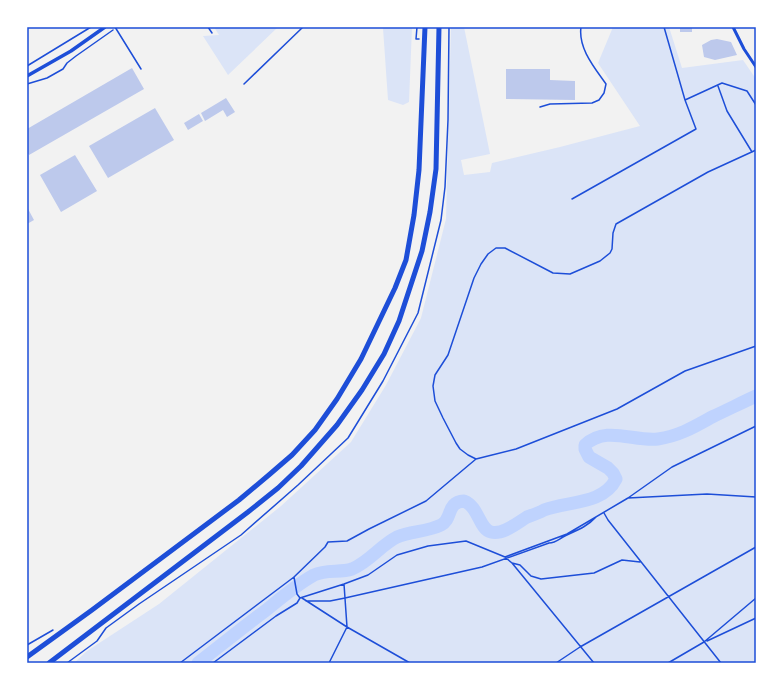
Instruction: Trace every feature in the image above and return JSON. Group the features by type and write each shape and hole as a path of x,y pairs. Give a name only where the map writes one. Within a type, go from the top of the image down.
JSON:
{"highway":[{"path":"27,657 239,500 292,455 315,430 337,399 361,359 395,288 406,260 414,215 419,170 425,27"},
{"path":"49,663 278,488 301,466 337,425 362,390 384,354 412,285 422,251 430,212 436,169 439,27"}],"street":[{"path":"27,76 71,51 105,27"},
{"path":"733,27 744,49 756,67"}],"lane":[{"path":"115,27 141,69"},
{"path":"208,27 212,33"},
{"path":"540,107 550,104 592,103 599,100 604,93 606,84 584,50 580,35 581,27"}],"path":[{"path":"27,66 91,27"},
{"path":"27,84 47,78 63,69 67,63 115,27"},
{"path":"244,84 303,27"},
{"path":"67,663 97,641 106,628 241,536 348,438 383,381 418,312 441,220 445,187 449,27"},
{"path":"572,200 696,129 685,100 664,27"},
{"path":"685,100 722,84 747,92 756,105"},
{"path":"718,85 727,111 752,152"},
{"path":"476,459 460,449 456,443 438,407 433,386 435,375 448,355 474,278 488,254 496,248 505,248 553,273 570,274 600,261 610,253 612,249 612,233 616,224 708,172 756,150"},
{"path":"180,663 294,577 325,547 328,542 347,540 426,501 476,459 516,449 610,412 685,371 756,346"},
{"path":"306,601 330,601 345,598 388,587 482,567 506,558 567,534 628,498 672,467 756,426"},
{"path":"628,498 707,494 756,497"},
{"path":"604,513 721,663"},
{"path":"506,558 549,543 554,543 591,523 598,516"},
{"path":"213,663 276,616 297,603 301,598 368,575 397,555 428,546 466,540 506,558 512,563 594,663"},
{"path":"556,663 580,647 756,547"},
{"path":"512,563 520,565 531,576 541,579 594,573 622,560 641,562"},
{"path":"294,577 297,594 301,598 346,627 410,663"},
{"path":"329,663 346,627 344,584"},
{"path":"705,642 756,598"},
{"path":"668,663 705,642 756,618"}],"shaded area":[{"path":"214,27 412,27 409,102 403,105 388,100 383,28 277,28 228,75 203,36 219,35"},
{"path":"451,27 464,27 490,154 461,160 464,175 490,172 492,163 640,126 598,63 613,27 669,27 682,68 743,60 756,79 756,663 74,663 87,651 159,604 281,506 351,442 386,385 421,318 446,219"}],"building":[{"path":"680,27 692,27 692,32 680,32"},
{"path":"717,39 731,42 737,55 715,60 704,57 702,45 711,40"},
{"path":"132,68 144,89 29,155 27,152 27,129"},
{"path":"506,69 550,69 550,80 575,81 575,100 506,99"},
{"path":"226,98 235,112 227,117 223,110 205,121 201,113"},
{"path":"155,108 174,140 108,178 89,146"},
{"path":"199,114 203,121 188,130 184,123"},
{"path":"75,155 97,191 61,212 40,175"},
{"path":"27,207 34,220 27,224"}],"waterway":[{"path":"198,663 307,579 323,572 352,569 364,562 391,540 397,537 441,525 447,519 454,504 458,502 464,501 469,504 487,530 491,532 500,532 527,517 544,510 594,498 602,494 610,487 616,479 613,473 608,468 589,457 585,449 585,445 593,439 611,435 649,439 666,438 686,431 756,396"}]}
